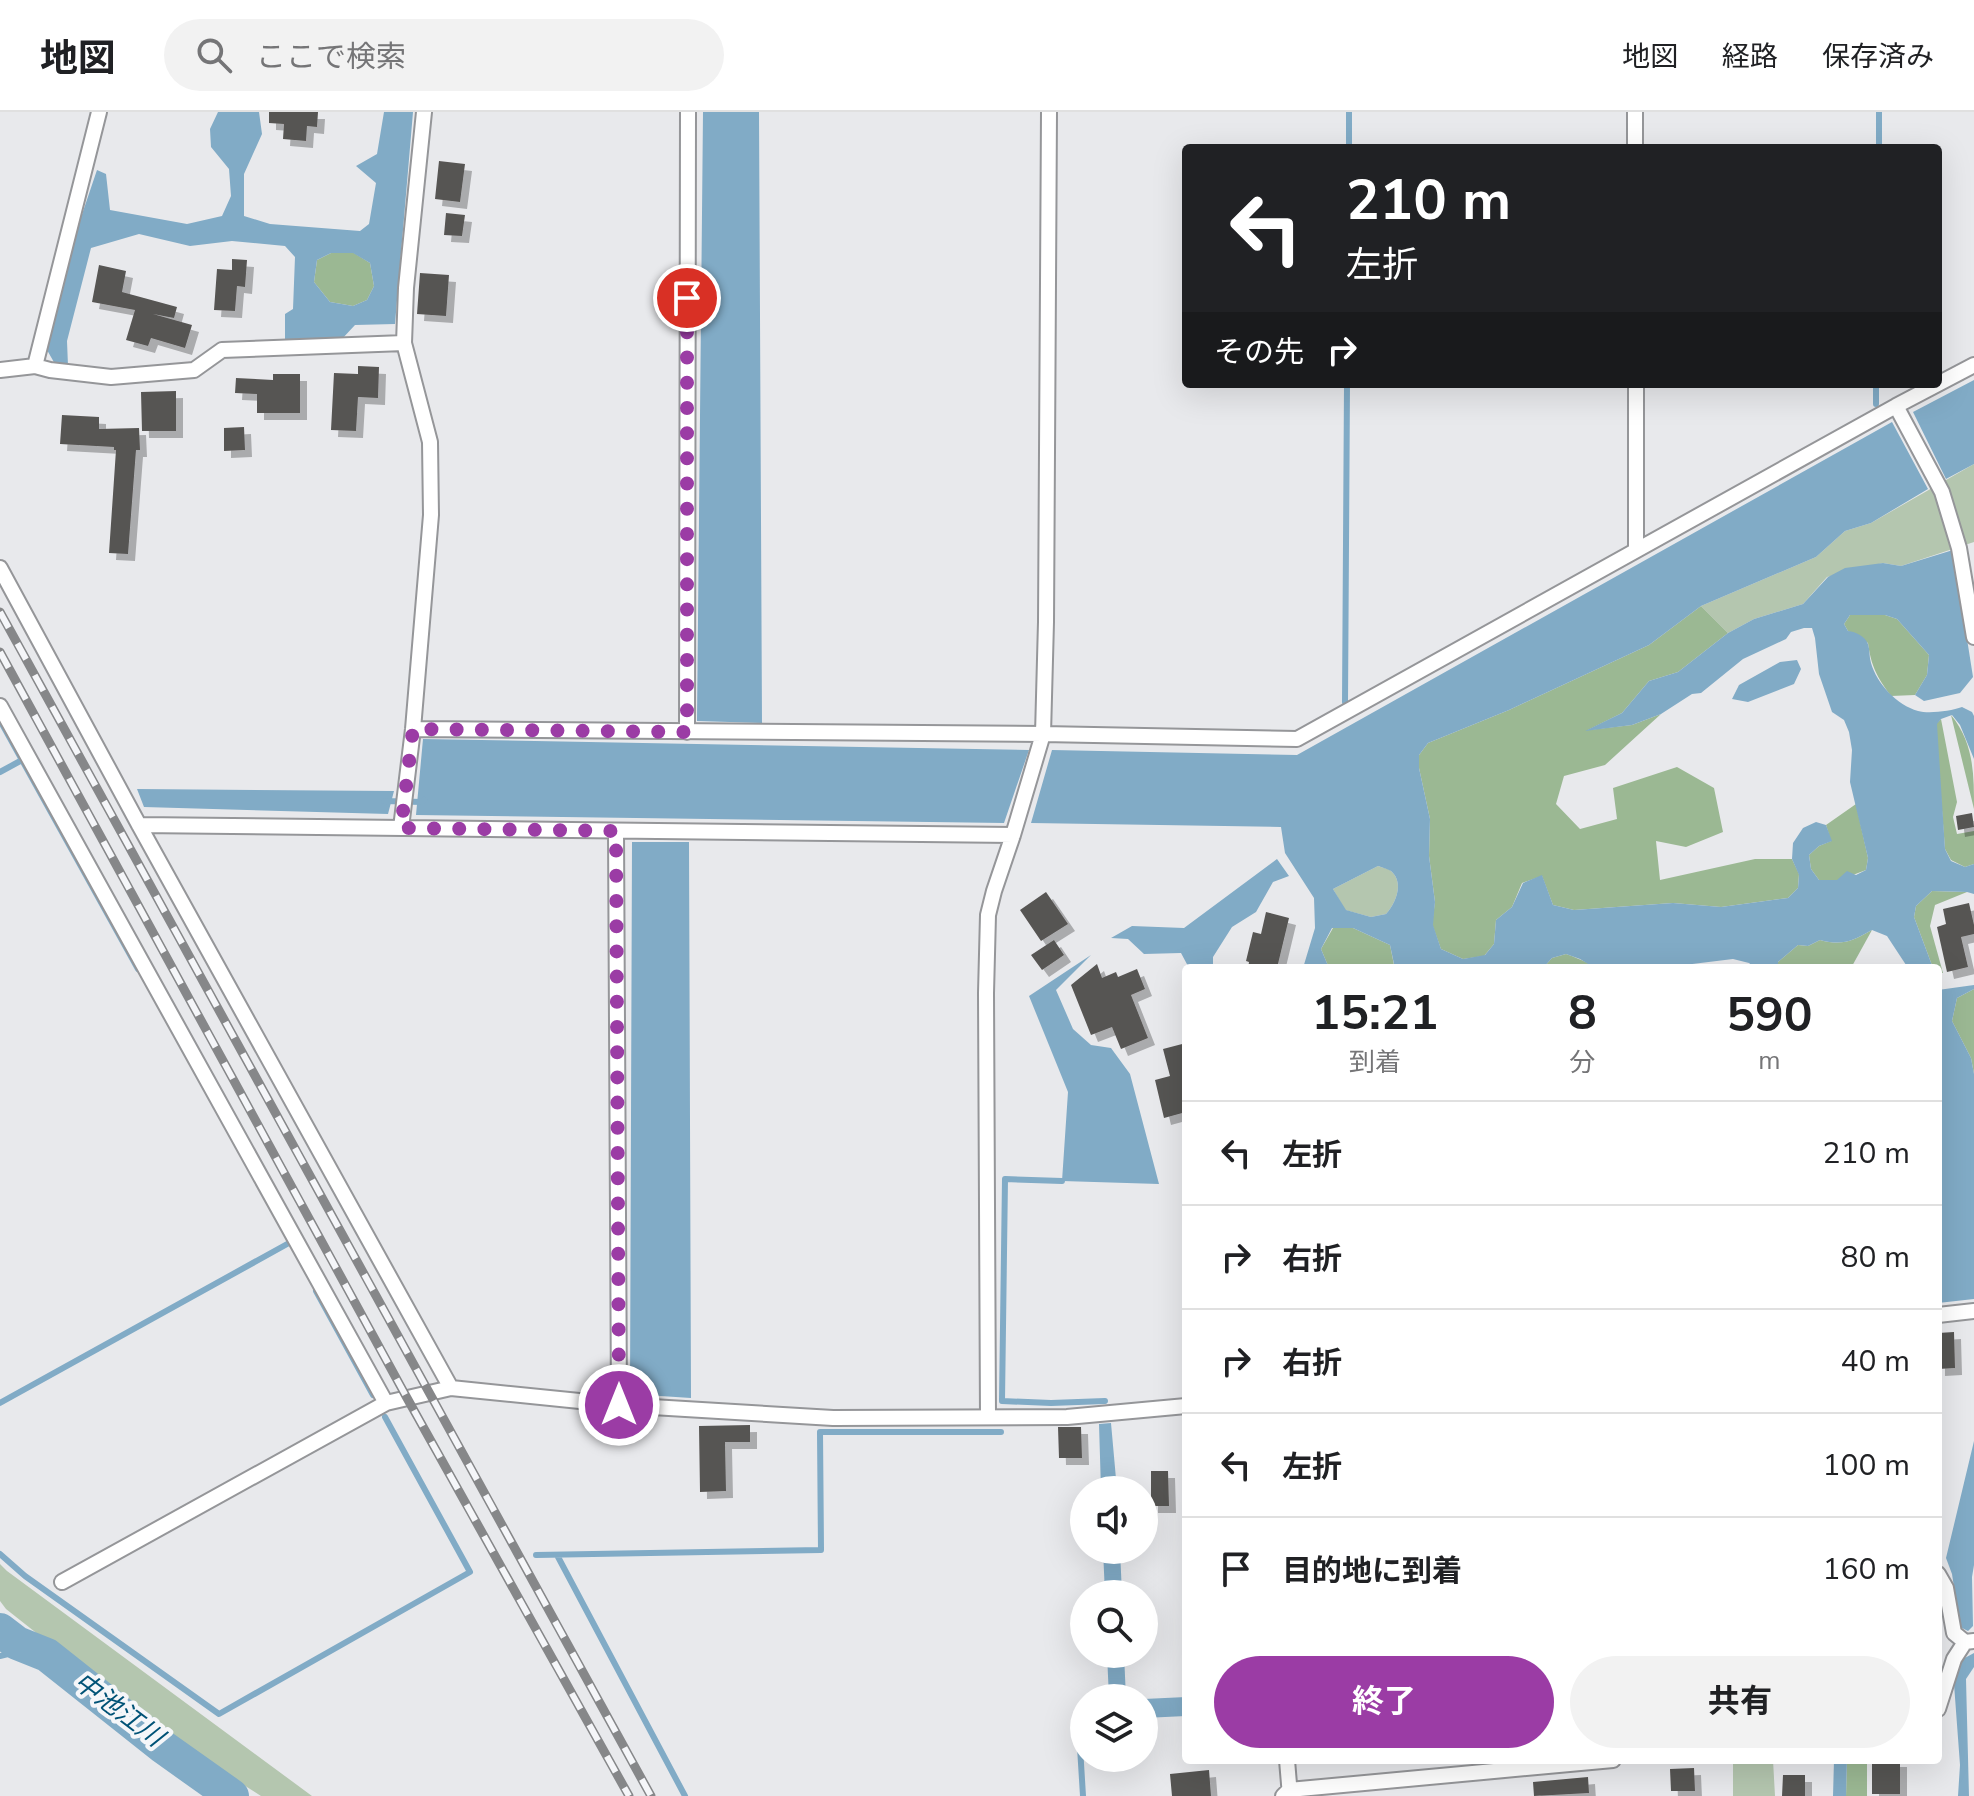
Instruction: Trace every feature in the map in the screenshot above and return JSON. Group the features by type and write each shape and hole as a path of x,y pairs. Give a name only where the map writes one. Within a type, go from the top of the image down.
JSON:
{"street":[{"path":"42,368 99,112"},
{"path":"401,828 413,729 431,515 430,442 404,343 406,288 424,112"},
{"path":"687,732 688,112"},
{"path":"988,1417 988,915 1043,734 1047,606 1049,112"},
{"path":"1635,112 1635,144"},
{"path":"0,370 42,368 111,377 194,370 222,350 404,343"},
{"path":"1942,382 1974,365"},
{"path":"1636,388 1636,549"},
{"path":"413,729 1297,739 1930,388"},
{"path":"1896,406 1942,492 1959,548 1974,637"},
{"path":"0,568 451,1388"},
{"path":"0,706 386,1403"},
{"path":"139,825 1013,835"},
{"path":"616,831 619,1405"},
{"path":"1942,1315 1974,1311"},
{"path":"62,1582 386,1403 451,1388 619,1405 833,1418 1067,1417 1182,1406"},
{"path":"1942,1581 1954,1633 1970,1641 1954,1659 1942,1696"},
{"path":"1287,1764 1287,1794 1575,1764"}],"green space":[{"path":"331,253 354,253 370,263 374,286 367,300 353,306 330,302 314,282 317,260"},
{"path":"1974,464 1974,542 1901,566 1883,563 1827,577 1803,604 1754,619 1728,633 1701,606 1816,557 1845,531 1871,523"},
{"path":"1701,606 1728,633 1678,672 1649,681 1622,713 1588,730 1632,725 1661,714 1605,765 1564,776 1556,804 1580,829 1617,819 1613,788 1677,767 1714,788 1723,832 1686,847 1656,841 1660,880 1755,859 1792,859 1799,874 1798,888 1788,898 1721,907 1673,903 1574,910 1553,905 1542,876 1522,883 1512,907 1496,920 1494,944 1484,956 1463,959 1441,949 1432,924 1435,902 1429,856 1430,819 1419,768 1419,755 1428,743 1509,710 1649,645"},
{"path":"1850,615 1885,615 1897,619 1929,655 1927,675 1915,695 1891,696 1875,671 1868,643 1848,631 1844,624"},
{"path":"1951,715 1968,748 1973,771 1974,809"},
{"path":"1941,719 1957,802 1953,817 1957,834 1974,831 1974,864 1965,867 1951,860 1945,849 1936,733 1936,724"},
{"path":"1856,804 1868,858 1866,870 1837,881 1819,880 1811,869 1809,855 1831,841 1826,825"},
{"path":"1378,866 1390,870 1398,887 1386,914 1371,917 1345,910 1333,889"},
{"path":"1932,891 1967,892 1935,905 1930,926 1941,964 1932,964 1914,917 1916,906"},
{"path":"1333,928 1353,928 1390,945 1394,964 1327,964 1321,949"},
{"path":"1872,930 1853,964 1778,964 1798,945 1808,946 1820,940 1835,943"},
{"path":"1566,954 1591,964 1547,964 1552,958"},
{"path":"1974,989 1974,1074 1971,1058 1952,1021 1957,998"},
{"path":"0,1564 312,1796 261,1796 168,1737 6,1609 0,1601"},
{"path":"1733,1764 1773,1764 1775,1796 1733,1796"},
{"path":"1847,1764 1867,1764 1867,1796 1846,1796"}],"water":[{"path":"218,112 259,112 262,134 244,174 244,216 270,224 360,231 369,224 376,183 356,166 377,154 384,112 413,112 395,324 355,325 341,340 285,340 285,314 293,309 295,257 285,246 232,241 190,246 139,234 91,248 67,341 68,366 55,364 47,350 74,238 97,170 106,174 110,210 187,224 222,216 231,196 229,169 211,147 210,129","holes":["331,253 353,253 370,263 374,286 367,300 353,306 330,302 314,282 317,260"]},
{"path":"703,112 759,112 762,723 697,721"},
{"path":"1974,380 1974,464 1946,479 1913,412"},
{"path":"1892,422 1928,489 1871,523 1845,531 1816,557 1701,606 1649,645 1509,710 1428,743 1419,755 1419,768 1430,819 1429,856 1435,902 1433,925 1441,949 1463,959 1485,955 1494,944 1496,920 1512,907 1523,883 1542,875 1553,905 1574,910 1673,903 1721,907 1788,898 1798,888 1799,875 1792,859 1793,843 1803,828 1816,822 1826,825 1832,841 1819,846 1809,855 1811,869 1819,880 1837,880 1847,871 1856,875 1866,870 1868,858 1850,782 1852,750 1849,732 1844,720 1832,712 1819,674 1812,628 1791,632 1786,639 1743,659 1701,693 1692,694 1661,714 1632,725 1585,731 1622,713 1649,681 1678,672 1728,633 1754,619 1803,604 1828,577 1845,568 1883,563 1901,566 1953,550 1973,677 1960,693 1924,701 1915,695 1927,675 1929,655 1897,619 1885,615 1850,615 1844,624 1848,631 1867,641 1878,679 1903,704 1928,712 1962,707 1974,716 1974,759 1960,725 1952,715 1937,724 1945,849 1951,861 1965,867 1974,864 1974,894 1932,891 1916,906 1914,917 1932,964 1905,964 1887,936 1872,930 1847,941 1835,943 1820,940 1808,946 1798,945 1778,964 1750,964 1733,959 1692,964 1588,964 1566,954 1552,958 1547,964 1394,964 1390,945 1353,928 1332,928 1321,949 1327,964 1304,964 1315,928 1314,898 1285,853 1281,827 1031,823 1052,750 1297,755","holes":["1378,866 1391,871 1398,887 1386,914 1371,917 1346,910 1333,889"]},
{"path":"1797,660 1801,669 1794,684 1748,702 1732,699 1739,685 1780,662"},
{"path":"423,739 1029,750 1004,823 416,815"},
{"path":"137,789 394,791 388,814 144,807"},
{"path":"632,842 689,842 691,1398 630,1394"},
{"path":"1277,859 1289,876 1273,882 1256,912 1232,927 1213,957 1213,964 1187,964 1181,953 1144,954 1128,939 1111,938 1132,926 1184,928"},
{"path":"1091,955 1056,990 1073,1029 1091,1045 1111,1048 1130,1074 1159,1184 1062,1181 1068,1092 1029,996"},
{"path":"1974,985 1974,989 1957,998 1952,1021 1971,1058 1974,1074 1974,1299 1942,1303 1942,989"},
{"path":"1111,1423 1116,1476 1101,1476 1099,1424"},
{"path":"1974,1441 1973,1626 1968,1631 1960,1627 1952,1574 1946,1558"},
{"path":"1104,1564 1121,1564 1121,1580 1104,1580"},
{"path":"1974,1653 1974,1667 1966,1679 1969,1796 1958,1796 1960,1765 1954,1684 1961,1660"},
{"path":"1108,1668 1125,1668 1125,1684 1108,1684"},
{"path":"1182,1697 1182,1716 1158,1717 1158,1698"},
{"path":"1834,1764 1847,1764 1846,1796 1833,1796"}],"building":[{"path":"269,112 318,112 317,127 307,126 306,141 283,139 284,124 269,123"},
{"path":"439,161 465,164 460,202 435,199"},
{"path":"446,213 465,215 462,236 444,235"},
{"path":"232,259 247,260 245,287 237,286 235,311 214,310 217,269 232,270"},
{"path":"99,265 126,271 122,292 177,307 174,318 153,314 192,325 185,348 151,338 148,346 126,340 135,310 92,302"},
{"path":"420,273 449,275 446,316 417,314"},
{"path":"358,366 379,367 378,398 358,397 356,431 331,430 334,373 358,374"},
{"path":"273,374 300,374 300,413 257,413 257,394 235,393 236,378 273,380"},
{"path":"176,391 176,431 142,431 141,392"},
{"path":"62,415 99,417 99,429 139,428 140,450 136,450 128,554 109,553 116,450 114,447 60,444"},
{"path":"244,427 245,450 224,451 224,428"},
{"path":"1972,813 1974,827 1958,830 1956,816"},
{"path":"1046,892 1068,924 1041,941 1020,910"},
{"path":"1969,903 1974,934 1961,937 1968,967 1947,972 1937,927 1946,924 1943,909"},
{"path":"1266,912 1289,918 1278,964 1249,964 1246,961 1253,932 1261,934"},
{"path":"1054,940 1064,955 1042,970 1031,955"},
{"path":"1097,964 1102,978 1116,972 1118,977 1137,969 1145,989 1131,995 1148,1038 1121,1049 1112,1027 1091,1035 1071,985"},
{"path":"1182,1044 1182,1113 1164,1118 1155,1080 1170,1076 1163,1049"},
{"path":"1954,1332 1955,1368 1942,1369 1942,1333"},
{"path":"750,1425 750,1442 725,1442 726,1491 700,1492 699,1426"},
{"path":"1058,1427 1081,1427 1082,1458 1059,1458"},
{"path":"1151,1471 1168,1471 1169,1506 1158,1506 1158,1476 1151,1476"},
{"path":"1872,1764 1900,1764 1900,1794 1872,1794"},
{"path":"1694,1768 1695,1791 1671,1791 1670,1769"},
{"path":"1209,1770 1211,1796 1172,1796 1170,1774"},
{"path":"1783,1775 1805,1775 1805,1796 1782,1796"},
{"path":"1588,1777 1589,1793 1534,1796 1533,1782"}],"waterway":[{"path":"1349,112 1349,144"},
{"path":"1879,112 1879,144"},
{"path":"1345,702 1347,388"},
{"path":"1876,388 1876,404"},
{"path":"2,724 138,969"},
{"path":"0,772 22,760"},
{"path":"384,801 424,800"},
{"path":"1062,1181 1005,1179 1002,1401 1105,1401"},
{"path":"0,1403 289,1243"},
{"path":"316,1291 373,1395"},
{"path":"0,1554 25,1576 219,1714 470,1572 385,1417"},
{"path":"536,1555 821,1550 820,1432 1001,1432"},
{"path":"557,1555 685,1796"},
{"name":"中池江川","path":"0,1630 17,1643 47,1655 163,1747 232,1796"},
{"path":"0,1656 8,1654 17,1643"},
{"path":"1082,1772 1083,1796"}],"railway":[{"path":"0,612 651,1796"},
{"path":"0,652 407,1398 629,1796"}],"route":[{"path":"619,1405 616,831 401,828 413,729 687,732 687,298"}]}
